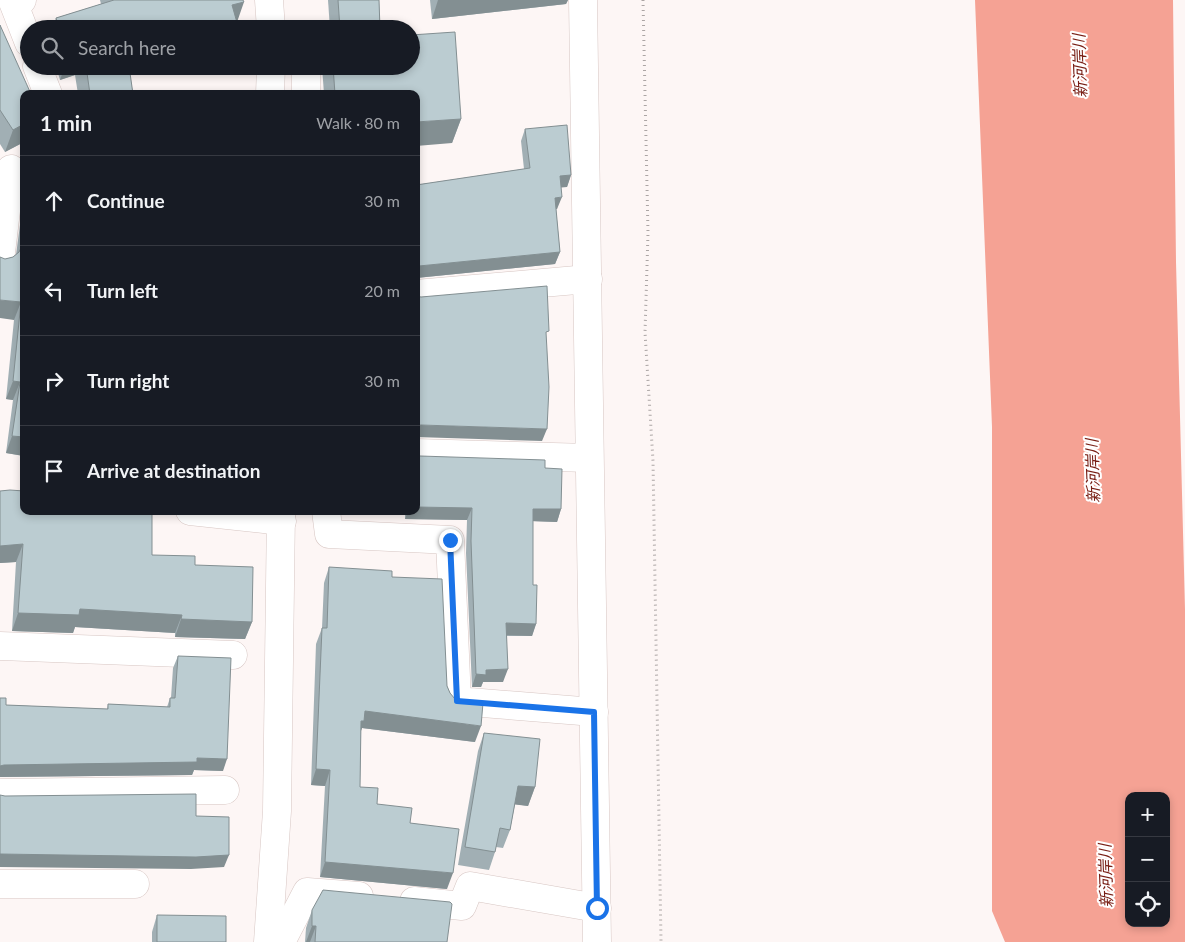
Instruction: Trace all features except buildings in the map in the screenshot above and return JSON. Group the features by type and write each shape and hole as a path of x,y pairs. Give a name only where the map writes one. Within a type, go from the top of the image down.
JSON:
{"street":[{"path":"21,20 14,2 22,0"},
{"path":"270,0 271,20"},
{"path":"583,0 597,942"},
{"path":"41,75 47,90"},
{"path":"270,90 271,75"},
{"path":"306,75 306,90"},
{"path":"0,261 12,169"},
{"path":"420,294 588,279"},
{"path":"420,453 589,458"},
{"path":"264,515 282,516 277,811 268,942"},
{"path":"327,515 329,534 450,540 457,701 594,712"},
{"path":"0,646 233,655"},
{"path":"0,793 225,790"},
{"path":"0,884 135,884"},
{"path":"281,942 307,892 462,906 470,886 597,908"}],"path":[{"path":"643,0 648,233 645,332 653,461 661,942"}],"water":[{"name":"新河岸川","path":"975,0 1173,0 1176,262 1185,609 1185,942 1005,942 992,911 992,427"}],"route":[{"path":"450,540 457,701 594,712 597,908"}]}
